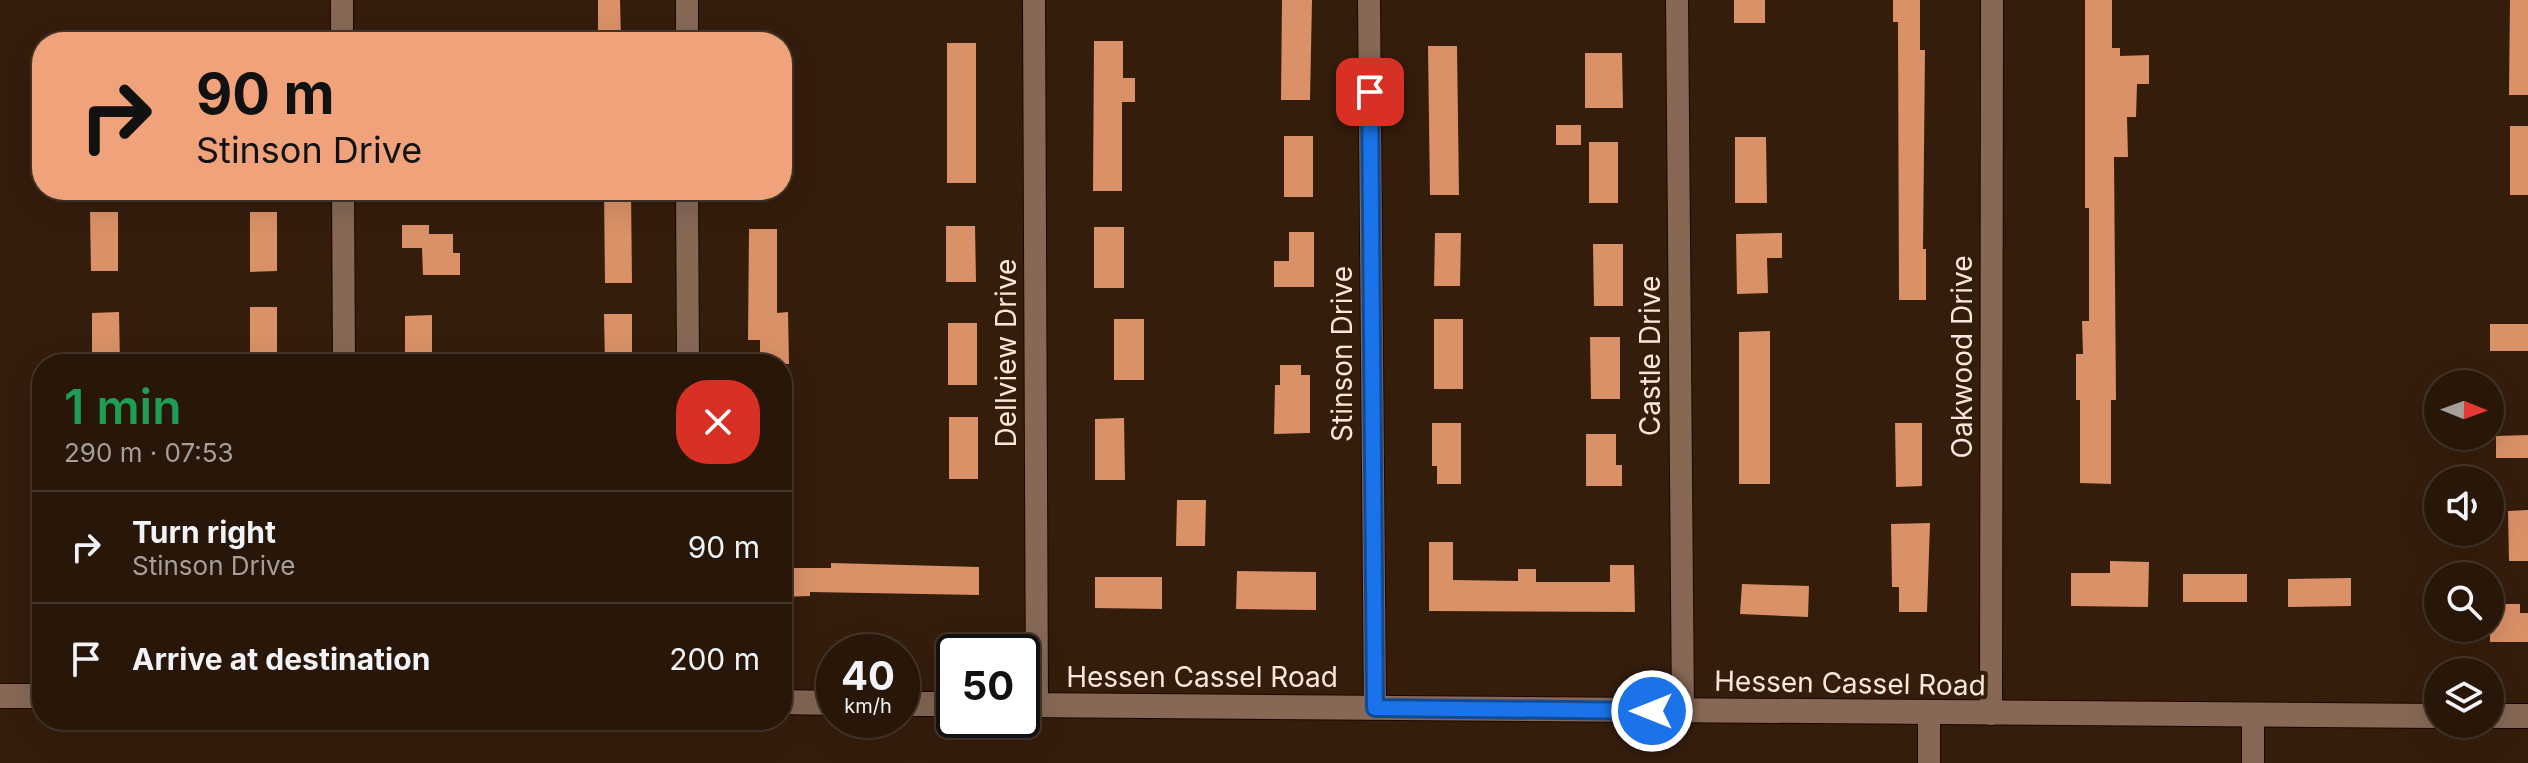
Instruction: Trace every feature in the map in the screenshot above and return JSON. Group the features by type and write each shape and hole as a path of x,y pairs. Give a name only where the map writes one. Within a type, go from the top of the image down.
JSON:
{"main road":[{"path":"0,696 32,696"},
{"path":"792,702 816,703"},
{"name":"Hessen Cassel Road","path":"1040,705 2424,716"},
{"path":"2504,716 2528,716"}],"street":[{"path":"342,0 342,32"},
{"path":"687,0 687,32"},
{"name":"Dellview Drive","path":"1030,634 1034,0"},
{"name":"Stinson Drive","path":"1369,0 1375,708"},
{"name":"Castle Drive","path":"1677,0 1683,711"},
{"name":"Oakwood Drive","path":"1991,714 1992,0"},
{"path":"343,200 344,354"},
{"path":"687,200 688,354"},
{"path":"1929,713 1929,763"},
{"path":"2253,716 2253,763"}],"building":[{"path":"598,0 620,0 621,32 598,32"},
{"path":"1282,0 1312,0 1310,100 1281,100"},
{"path":"1734,0 1765,0 1765,23 1734,23"},
{"path":"1893,0 1920,0 1920,50 1925,50 1923,249 1926,249 1926,300 1899,300 1898,22 1893,22"},
{"path":"2085,0 2112,0 2112,48 2120,48 2120,56 2149,55 2149,84 2137,84 2136,117 2127,117 2128,157 2114,157 2116,400 2111,400 2111,484 2080,483 2080,400 2076,400 2076,354 2083,354 2082,321 2089,321 2089,208 2085,208"},
{"path":"2510,0 2528,0 2528,95 2509,95"},
{"path":"1094,41 1123,41 1123,78 1135,78 1135,102 1122,102 1122,191 1093,191"},
{"path":"947,43 976,43 976,183 947,183"},
{"path":"1428,46 1457,46 1459,195 1430,195"},
{"path":"1585,53 1622,53 1623,108 1585,108"},
{"path":"1556,125 1581,125 1581,145 1556,145"},
{"path":"2510,126 2528,126 2528,195 2510,195"},
{"path":"1284,136 1313,136 1313,197 1284,197"},
{"path":"1735,137 1766,137 1767,203 1735,203"},
{"path":"1589,142 1618,142 1618,203 1589,203"},
{"path":"604,200 631,200 632,283 605,283"},
{"path":"90,212 118,212 118,271 91,271"},
{"path":"250,212 277,212 277,271 250,272"},
{"path":"402,225 429,225 429,234 453,234 453,253 460,253 460,275 423,275 422,248 402,248"},
{"path":"946,226 975,226 976,282 946,282"},
{"path":"1094,227 1124,227 1124,288 1094,288"},
{"path":"749,229 777,229 777,313 788,312 789,354 760,354 760,340 748,340"},
{"path":"1289,232 1314,232 1314,287 1274,287 1274,261 1289,261"},
{"path":"1435,233 1461,233 1460,286 1434,286"},
{"path":"1782,233 1782,258 1767,258 1768,293 1737,294 1736,234"},
{"path":"1593,244 1623,244 1623,306 1594,306"},
{"path":"250,307 277,307 277,354 250,354"},
{"path":"119,312 120,354 92,354 92,313"},
{"path":"604,314 632,314 632,354 605,354"},
{"path":"432,315 432,354 405,354 405,316"},
{"path":"1114,319 1144,319 1144,380 1114,380"},
{"path":"1434,319 1463,319 1463,389 1434,389"},
{"path":"948,323 977,323 977,385 948,385"},
{"path":"2490,324 2528,324 2528,351 2490,351"},
{"path":"1770,331 1770,484 1739,484 1739,332"},
{"path":"1590,337 1620,337 1620,399 1591,399"},
{"path":"1280,365 1301,365 1301,375 1310,375 1310,433 1274,434 1275,385 1280,385"},
{"path":"949,417 978,417 978,479 949,479"},
{"path":"1124,418 1125,480 1095,480 1095,419"},
{"path":"1432,423 1461,423 1461,484 1437,484 1437,466 1432,466"},
{"path":"1895,423 1922,423 1922,486 1896,487"},
{"path":"1586,434 1616,434 1616,465 1622,465 1622,486 1586,486"},
{"path":"2528,435 2528,458 2496,458 2496,450 2504,450 2504,436"},
{"path":"1177,500 1206,500 1205,546 1176,546"},
{"path":"2528,510 2528,561 2509,561 2508,511"},
{"path":"1930,523 1927,612 1899,612 1899,587 1892,587 1891,524"},
{"path":"1429,542 1453,542 1453,580 1518,581 1518,569 1536,569 1536,582 1610,582 1610,565 1634,565 1635,612 1429,611"},
{"path":"2110,561 2149,562 2148,607 2071,606 2071,573 2110,573"},
{"path":"831,563 979,567 979,595 810,592 810,596 792,597 792,568 831,568"},
{"path":"1237,571 1316,572 1316,610 1236,609"},
{"path":"2183,574 2247,574 2247,602 2183,602"},
{"path":"1095,577 1162,577 1162,609 1095,608"},
{"path":"2351,578 2351,606 2288,607 2288,579"},
{"path":"1742,584 1809,586 1808,617 1740,614"},
{"path":"2504,604 2520,604 2520,613 2528,613 2528,642 2504,642"}],"route":[{"path":"1370,92 1375,708 1652,711"}]}
